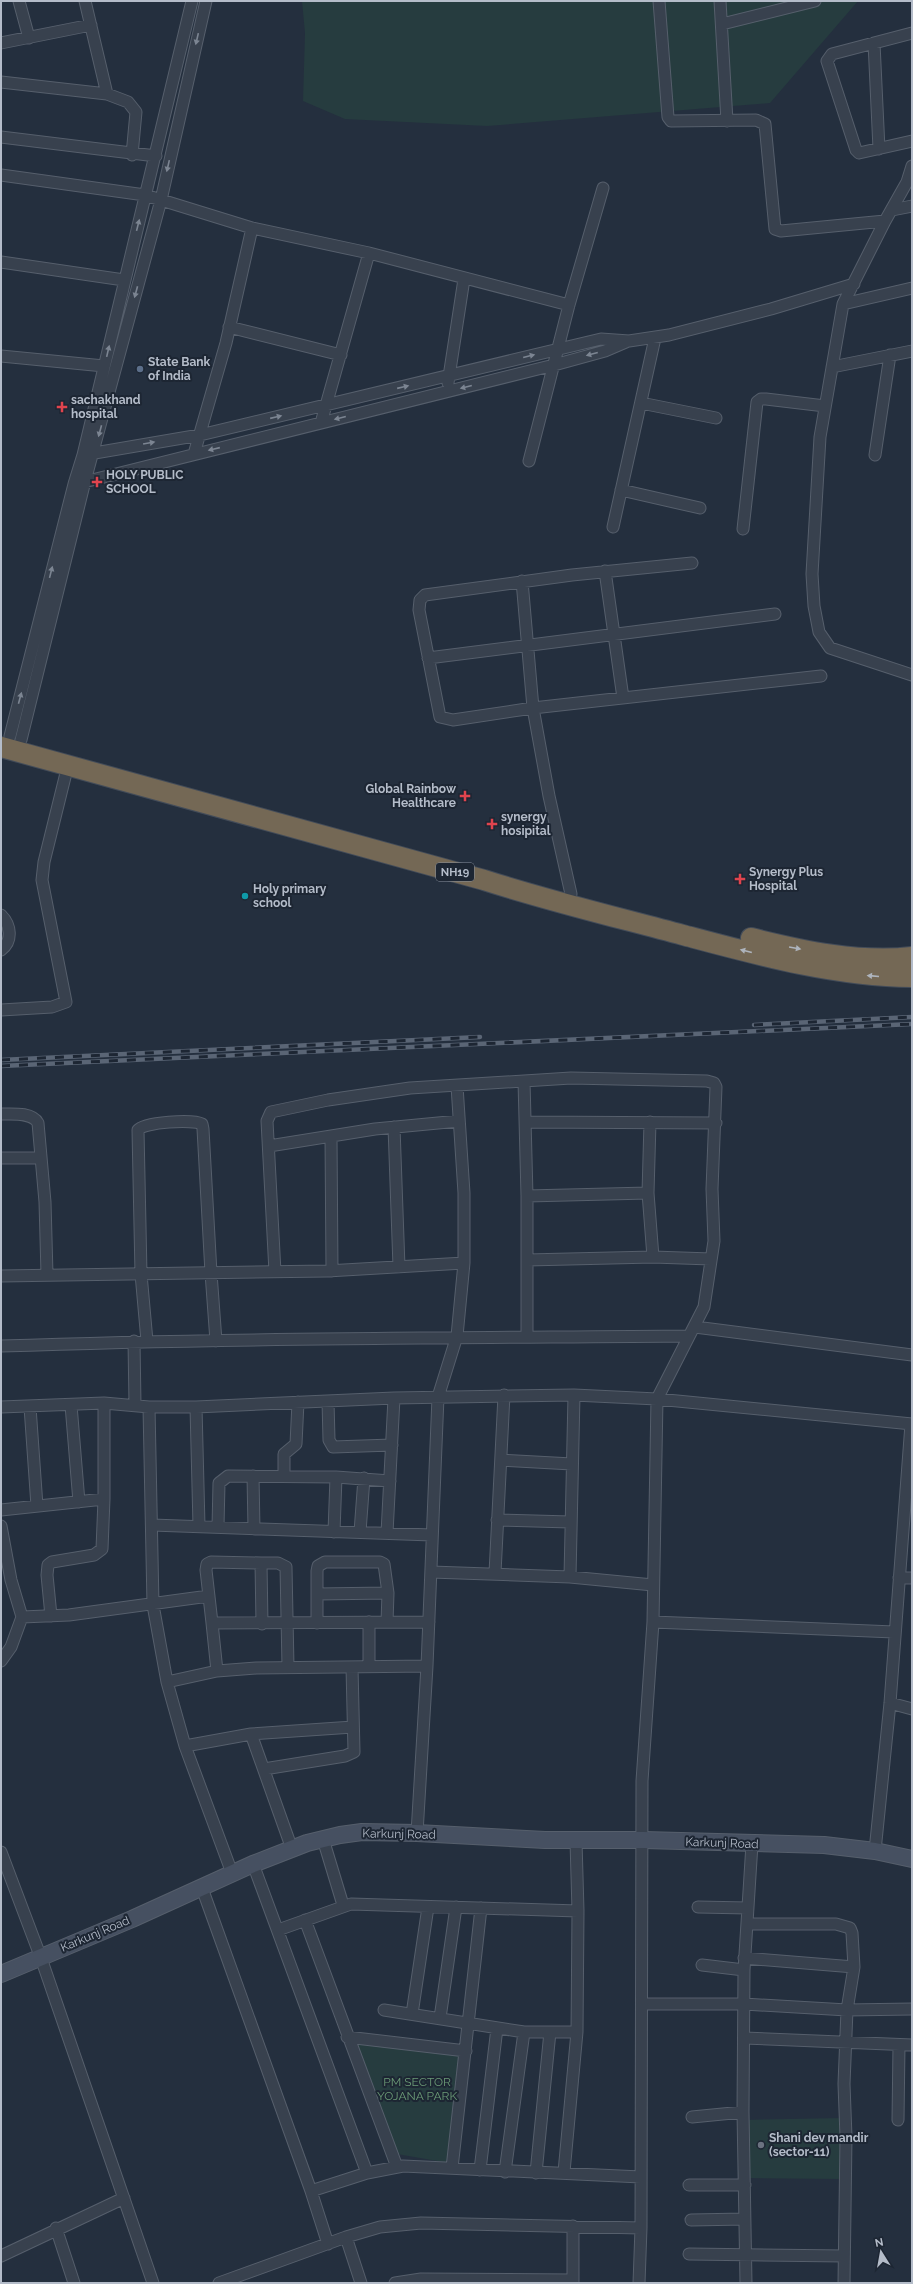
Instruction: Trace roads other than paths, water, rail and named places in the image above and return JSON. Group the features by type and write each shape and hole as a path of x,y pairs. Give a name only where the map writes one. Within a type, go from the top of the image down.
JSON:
{"highway":[{"name":"NH19","path":"8,739 68,765 484,880 536,896 791,963 854,974 912,976"},
{"name":"NH19","path":"8,739 571,894 784,946 869,958 912,957"}],"street":[{"path":"19,1 29,38"},
{"path":"85,1 108,94"},
{"path":"8,739 85,481 88,454 104,366 145,195 156,156 192,1"},
{"path":"8,739 74,484 88,454 161,200 206,1"},
{"path":"659,1 669,120 700,122 756,120 765,124 775,229 781,231 885,221"},
{"path":"720,1 727,121"},
{"path":"722,24 815,1"},
{"path":"1,43 91,25"},
{"path":"912,33 832,54 827,61 856,150 859,153 912,140"},
{"path":"874,43 878,149"},
{"path":"1,82 108,94 128,102 135,109 132,155"},
{"path":"1,137 132,155 156,156"},
{"path":"912,166 908,182 885,221 843,304 820,437 812,574 814,606 819,632 830,648 912,675"},
{"path":"1,175 145,195 252,228 369,253 569,306"},
{"path":"529,461 569,306 603,188"},
{"path":"892,210 912,206"},
{"path":"194,454 230,327 252,228"},
{"path":"321,423 369,253"},
{"path":"1,262 124,280"},
{"path":"447,392 464,278"},
{"path":"88,454 200,435 326,404 449,377 601,339 629,341 656,338 751,314 854,284"},
{"path":"843,304 912,288"},
{"path":"230,327 341,355"},
{"path":"612,527 656,338"},
{"path":"74,484 554,365 604,351 629,341"},
{"path":"832,367 912,351"},
{"path":"875,455 890,355"},
{"path":"1,356 104,366"},
{"path":"743,529 757,402 761,399 766,399 825,406"},
{"path":"641,402 716,418"},
{"path":"621,490 700,508"},
{"path":"692,563 605,572 425,595 420,600 419,610 440,717 453,720 533,708 821,676"},
{"path":"605,572 623,698"},
{"path":"522,582 533,708 549,796 571,894"},
{"path":"428,658 614,633 775,614"},
{"path":"1,1010 52,1007 66,1002 42,880 44,862 68,765"},
{"path":"1,915 9,927 7,946 1,950"},
{"path":"275,1272 268,1116 277,1110 328,1100 410,1088 570,1078 711,1082 714,1084 716,1090 716,1123 712,1189 714,1241 704,1307 657,1399 653,1622 642,1781 644,1840 641,2228 639,2283"},
{"path":"524,1081 527,1196 527,1336"},
{"path":"417,1833 427,1666 438,1397 457,1336 464,1263 464,1193 457,1086"},
{"path":"1,1114 30,1116 36,1119 40,1131 47,1274"},
{"path":"269,1146 394,1127 459,1120"},
{"path":"147,1341 141,1274 138,1130 146,1125 192,1121 202,1124 203,1129 210,1273 216,1341"},
{"path":"526,1122 716,1123"},
{"path":"650,1122 648,1193 652,1257"},
{"path":"394,1127 399,1267"},
{"path":"331,1136 332,1271"},
{"path":"1,1158 41,1158"},
{"path":"527,1196 648,1193"},
{"path":"527,1260 652,1257 711,1259"},
{"path":"1,1276 47,1274 332,1271 464,1263"},
{"path":"1,1346 134,1341 527,1336 692,1332 912,1355"},
{"path":"134,1341 135,1405"},
{"path":"495,1573 504,1395"},
{"path":"570,1577 570,1522 574,1395"},
{"path":"1,1407 104,1403 149,1407 196,1407 394,1398 574,1395 657,1399 912,1424 894,1632 890,1703 875,1851"},
{"path":"387,1533 394,1398"},
{"path":"328,1401 329,1440 333,1447 392,1445"},
{"path":"284,1476 284,1454 296,1444 298,1402"},
{"path":"51,1616 47,1575 48,1565 52,1562 99,1552 103,1544 104,1403"},
{"path":"71,1405 79,1502"},
{"path":"30,1407 37,1506"},
{"path":"149,1407 153,1605 167,1682 185,1746 232,1873"},
{"path":"196,1407 199,1526"},
{"path":"501,1460 572,1464"},
{"path":"218,1527 219,1483 228,1476 336,1477 390,1480"},
{"path":"253,1476 254,1529"},
{"path":"334,1532 336,1477"},
{"path":"360,1532 364,1478"},
{"path":"1,1510 104,1499"},
{"path":"498,1520 570,1522"},
{"path":"152,1525 432,1535"},
{"path":"1,1526 11,1580 22,1618 11,1647 1,1661"},
{"path":"217,1671 206,1570 207,1564 211,1562 278,1563 286,1567 288,1667"},
{"path":"261,1562 262,1624"},
{"path":"317,1623 318,1566 324,1562 380,1562 384,1564 388,1593 387,1622"},
{"path":"431,1572 495,1573 570,1577 653,1585"},
{"path":"899,1578 912,1578"},
{"path":"318,1594 388,1593"},
{"path":"22,1618 153,1605 209,1596"},
{"path":"369,1622 369,1666"},
{"path":"212,1623 287,1624 429,1622"},
{"path":"653,1622 894,1632"},
{"path":"167,1682 217,1671 288,1667 427,1666"},
{"path":"264,1769 351,1754 354,1745 352,1667"},
{"path":"890,1703 912,1709"},
{"path":"185,1746 251,1734 353,1727"},
{"path":"251,1734 292,1849"},
{"name":"Karkunj Road","path":"1,1974 202,1888 253,1864 323,1839 362,1832 417,1833 576,1841 644,1840 824,1845 875,1851 912,1858"},
{"path":"323,1839 343,1905"},
{"path":"564,2172 577,2032 578,1911 576,1841"},
{"path":"746,2283 743,2112 744,1958 752,1844"},
{"path":"1,1852 6,1882 41,1958 153,2283"},
{"path":"253,1864 367,2173"},
{"path":"202,1888 311,2191 328,2244"},
{"path":"278,1930 343,1905 578,1911"},
{"path":"412,2014 428,1906"},
{"path":"698,1907 748,1908"},
{"path":"440,2018 456,1908"},
{"path":"452,2168 481,1908"},
{"path":"305,1920 347,2037 397,2167"},
{"path":"747,1924 846,1925 850,1928 852,1933 854,1967 847,2010 846,2044 844,2283"},
{"path":"744,1958 854,1967"},
{"path":"702,1966 744,1970"},
{"path":"642,2004 744,2004 847,2010 912,2010"},
{"path":"384,2010 524,2032 577,2032"},
{"path":"480,2170 497,2028"},
{"path":"505,2172 524,2032"},
{"path":"536,2173 550,2032"},
{"path":"347,2037 466,2052"},
{"path":"744,2038 846,2044 912,2045"},
{"path":"898,2120 899,2045"},
{"path":"692,2118 743,2112"},
{"path":"311,2191 367,2173 397,2167 452,2168 536,2173 564,2172 641,2177"},
{"path":"689,2185 745,2185"},
{"path":"1,2256 56,2228 124,2198"},
{"path":"691,2220 744,2219"},
{"path":"219,2283 346,2237 380,2228 421,2223 641,2228"},
{"path":"395,2283 421,2281 573,2282 573,2226"},
{"path":"56,2228 74,2283"},
{"path":"346,2237 361,2283"},
{"path":"689,2254 844,2256"}],"railway":[{"path":"754,1025 912,1017"},
{"path":"1,1066 912,1024"},
{"path":"1,1060 480,1037"}],"place":[{"name":"State Bank of India","path":"140,369"},
{"name":"sachakhand hospital","path":"62,407"},
{"name":"HOLY PUBLIC SCHOOL","path":"97,482"},
{"name":"Global Rainbow Healthcare","path":"465,796"},
{"name":"synergy hosipital","path":"492,824"},
{"name":"Synergy Plus Hospital","path":"740,879"},
{"name":"Holy primary school","path":"245,896"},
{"name":"Shani dev mandir (sector-11)","path":"761,2145"}],"park label":[{"name":"PM SECTOR YOJANA PARK","path":"417,2089"}]}
